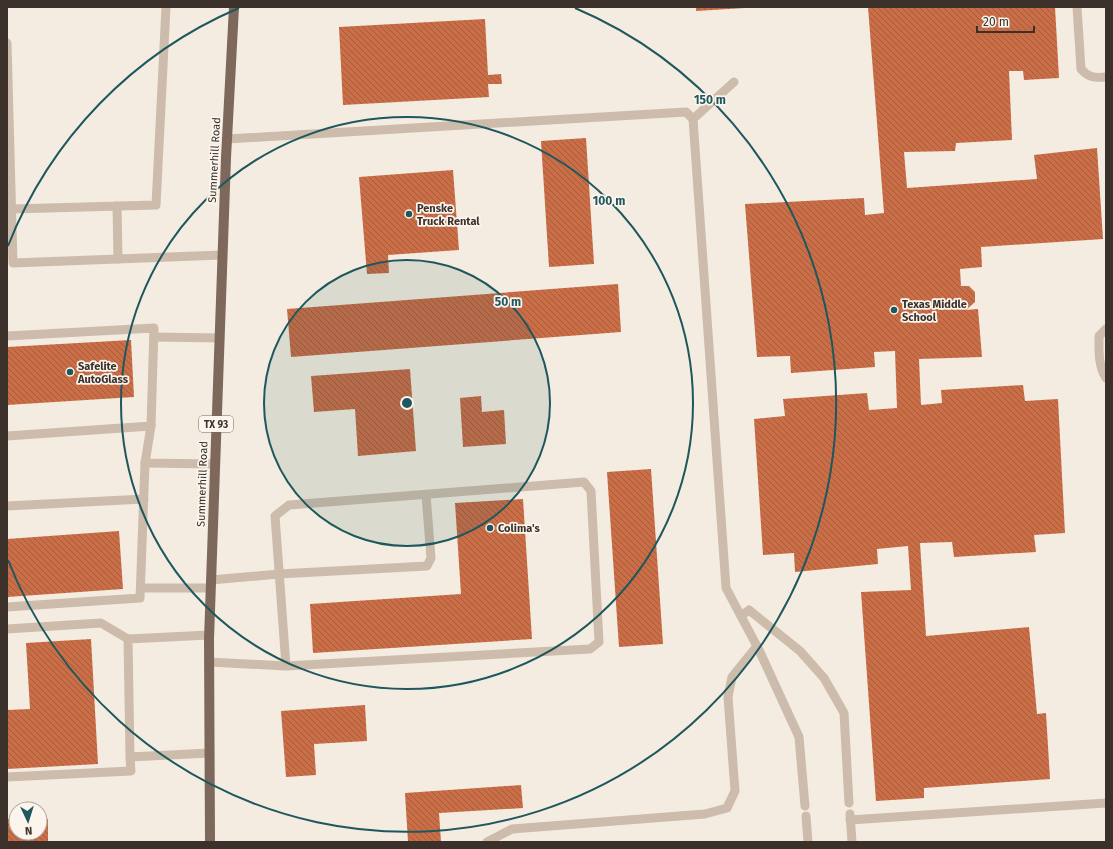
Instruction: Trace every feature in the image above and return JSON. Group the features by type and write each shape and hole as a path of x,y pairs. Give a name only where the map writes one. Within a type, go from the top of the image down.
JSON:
{"main road":[{"name":"Summerhill Road","path":"210,842 209,636 222,255 234,7"}],"lane":[{"path":"12,209 156,205 166,7"},
{"path":"1077,7 1081,69 1086,75 1094,78 1106,77"},
{"path":"7,43 12,209 10,263 222,255"},
{"path":"693,119 734,82"},
{"path":"227,139 686,112 693,119 726,588 757,646 798,737 805,806"},
{"path":"117,206 118,259"},
{"path":"7,336 154,328 151,426 145,463 140,598 7,607"},
{"path":"1106,329 1099,336 1099,354 1102,372 1106,378"},
{"path":"154,337 219,338"},
{"path":"7,436 151,426"},
{"path":"145,463 215,464"},
{"path":"209,662 286,666 590,648 599,642 591,490 584,482 289,505 275,516 286,666"},
{"path":"141,588 211,584 279,574 427,566 431,558 426,494"},
{"path":"7,506 144,499"},
{"path":"741,616 749,610 800,651 824,678 844,713 850,803"},
{"path":"7,629 101,623 128,639 209,636"},
{"path":"7,777 131,771 128,639"},
{"path":"487,842 512,829 705,814 727,808 736,791 728,697 730,684 732,677 757,646"},
{"path":"130,757 209,753"},
{"path":"852,842 850,817 1106,803"},
{"path":"806,816 808,842"}],"building":[{"path":"696,7 745,7 745,8 696,11"},
{"path":"868,7 1055,7 1059,78 1024,80 1023,71 1009,71 1012,140 956,143 955,151 904,152 907,188 1037,179 1034,155 1097,148 1103,239 981,247 982,267 960,269 961,286 969,286 975,292 975,302 966,310 978,309 982,357 919,359 921,405 942,403 941,390 1023,385 1025,401 1058,399 1065,533 1034,535 1036,552 954,557 952,542 920,543 926,636 1029,627 1037,714 1046,713 1050,779 924,788 924,798 876,801 861,592 911,590 908,546 877,549 878,564 795,572 794,553 763,555 754,419 785,416 783,399 867,393 869,410 897,408 895,351 874,352 875,367 791,373 790,356 757,357 745,204 864,198 865,215 884,213"},
{"path":"485,19 488,75 501,74 502,84 488,84 489,97 343,105 339,27"},
{"path":"586,138 594,264 549,267 541,141"},
{"name":"Penske Truck Rental","path":"453,170 459,250 388,255 389,273 367,274 359,177"},
{"path":"618,284 621,332 291,357 287,309"},
{"name":"Safelite AutoGlass","path":"131,340 134,397 7,405 7,347"},
{"path":"410,369 416,451 358,456 355,409 314,412 311,376"},
{"path":"481,396 482,412 504,410 506,444 463,447 460,398"},
{"path":"651,469 663,644 619,647 607,472"},
{"path":"523,499 532,639 313,653 310,604 461,594 455,503"},
{"path":"119,531 123,589 7,597 7,539"},
{"path":"91,639 98,764 7,769 7,710 30,709 26,643"},
{"path":"365,705 367,741 314,744 316,775 286,777 281,711"},
{"path":"521,785 523,808 439,813 441,842 408,842 405,793"},
{"path":"7,819 8,841 48,841 48,842 7,842"}],"place":[{"name":"Penske Truck Rental","path":"409,214"},
{"name":"Texas Middle School","path":"894,310"},
{"name":"Safelite AutoGlass","path":"70,372"},
{"name":"Colima's","path":"490,528"}]}
